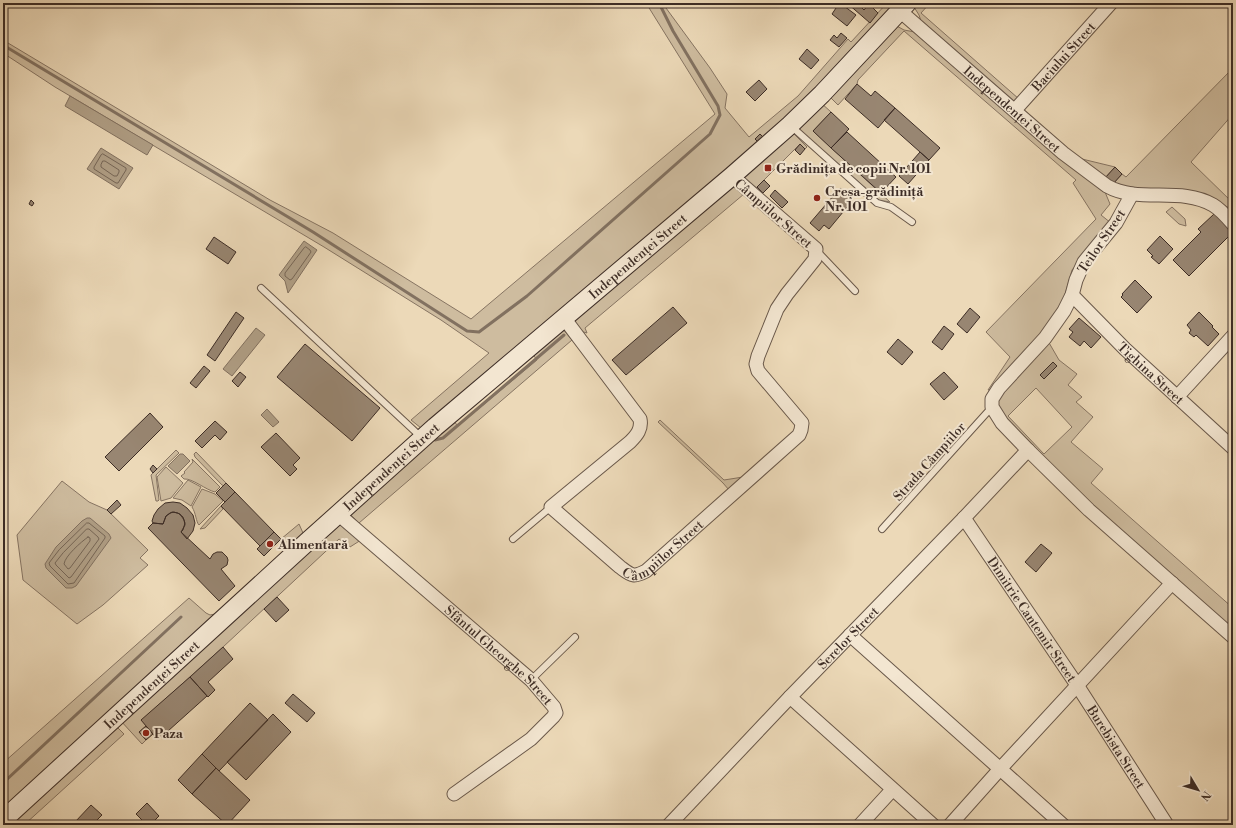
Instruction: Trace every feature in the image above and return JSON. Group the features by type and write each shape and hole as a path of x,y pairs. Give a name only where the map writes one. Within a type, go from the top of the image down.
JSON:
{"main road":[{"name":"Independenței Street","path":"3,820 423,438 790,125 822,94 904,7"}],"street":[{"name":"Baciului Street","path":"1014,110 1111,3"},
{"name":"Independenței Street","path":"904,7 1014,110 1064,153 1107,186 1115,190 1132,194"},
{"name":"Câmpiilor Street","path":"551,507 620,567 630,575 637,576 646,570 799,435 802,430 802,423 758,371 756,364 777,309 815,259 816,250 732,176"},
{"name":"Teilor Street","path":"992,407 992,399 999,388 1045,338 1064,311 1072,295 1076,280 1084,262 1116,223 1132,194 1184,196 1206,202 1214,206 1232,222"},
{"name":"Tighina Street","path":"1072,295 1124,349 1233,448"},
{"path":"551,507 636,436 641,425 640,420 564,318"},
{"path":"1177,398 1233,336"},
{"path":"992,407 1002,423 1089,510 1233,637"},
{"name":"Serelor Street","path":"669,825 1028,450"},
{"name":"Sfântul Gheorghe Street","path":"338,514 531,680 554,707 556,712 553,717 531,739 454,794"},
{"name":"Dimitrie Cantemir Street","path":"950,825 1077,685 964,518"},
{"path":"1077,685 1172,583"},
{"path":"850,635 1063,825"},
{"name":"Burebista Street","path":"1077,685 1167,825"},
{"path":"790,697 892,790 933,825"},
{"path":"860,825 892,790"}],"lane":[{"path":"790,125 877,203 892,207 912,222"},
{"name":"Câmpiilor Street","path":"816,250 855,290"},
{"path":"261,288 423,438"},
{"name":"Strada Câmpiilor","path":"882,529 992,407"},
{"path":"513,539 551,507"},
{"path":"531,680 575,637"}],"shaded area":[{"path":"646,3 666,3 666,8 727,94 725,108 749,137 798,96 848,39 851,42 887,3 902,3 787,121 421,428 411,420 489,353 441,320 324,247 55,87 3,53 3,40 270,200 333,233 471,319 715,114"},
{"path":"917,3 930,3 921,13 1019,99 1012,102 922,24 914,7"},
{"path":"895,25 904,30 915,32 1105,192 1110,204 1101,215 1111,223 1072,270 1064,298 1046,328 992,390 988,390 1010,357 986,332 1096,219 1073,183 1076,180 904,31 858,80 857,84 838,105 828,95"},
{"path":"1233,68 1233,114 1191,162 1233,203 1233,210 1218,202 1112,185 1122,174 1126,177"},
{"path":"820,102 831,112 813,131 890,202 879,200 795,127"},
{"path":"791,131 807,147 805,149 800,144 755,189 741,177"},
{"path":"1082,159 1115,167 1105,178 1084,164"},
{"path":"732,184 744,194 585,328 587,333 580,331 571,319"},
{"path":"1172,207 1185,219 1186,226 1179,224 1166,212"},
{"path":"561,327 572,340 359,523 348,512 451,418 458,426 537,360 531,352"},
{"path":"1048,341 1059,360 1077,374 1068,385 1082,397 1076,402 1093,417 1071,442 1103,469 1091,483 1233,608 1233,629 1098,514 1003,419 996,404 998,395","holes":["1036,388 1072,427 1044,454 1008,416"]},
{"path":"660,420 724,480 743,477 729,490 658,422"},
{"path":"176,450 179,453 156,475 159,500 156,501 151,475"},
{"path":"196,452 226,483 224,486 195,457 194,454"},
{"path":"192,459 220,487 215,492 191,480 184,479 181,476 193,462"},
{"path":"166,467 183,483 171,498 161,501 157,477"},
{"path":"188,480 201,487 191,506 182,500 173,498"},
{"path":"62,481 89,502 107,510 148,550 140,558 148,565 103,605 77,624 23,580 17,535"},
{"path":"202,489 215,494 223,501 199,525 192,507"},
{"path":"221,506 223,509 205,528 200,529"},
{"path":"340,521 361,540 350,547 339,539 142,720 146,726 139,732 146,740 142,744 120,720"},
{"path":"299,524 303,533 290,547 281,539"},
{"path":"189,598 206,613 210,615 215,614 3,814 3,763"},
{"path":"115,725 124,734 24,825 5,825"}],"water":[{"path":"70,96 153,145 147,155 65,106"},
{"path":"101,148 133,168 119,189 87,169"},
{"path":"304,241 317,250 288,293 285,281 279,275"},
{"path":"256,328 265,335 232,376 223,369"},
{"path":"267,409 279,422 273,427 261,415"},
{"path":"180,454 183,454 190,461 177,474 168,466"},
{"path":"90,518 109,534 111,538 76,586 66,588 46,568 45,564 56,547 82,521"}],"building":[{"path":"709,3 719,3 714,8"},
{"path":"829,3 840,3 856,15 847,26 832,14 836,8"},
{"path":"847,3 863,3 860,6 864,10 869,4 878,13 870,23"},
{"path":"841,33 847,38 839,47 830,40 834,35 837,38"},
{"path":"807,49 819,60 811,69 799,59"},
{"path":"759,80 767,89 755,101 746,92"},
{"path":"857,84 871,96 875,91 895,108 878,128 845,99"},
{"path":"895,108 940,148 929,160 884,120"},
{"path":"831,112 849,129 831,148 813,131"},
{"path":"847,132 896,177 881,193 831,148"},
{"path":"760,134 763,137 758,142 755,139"},
{"path":"800,144 805,149 800,155 795,150"},
{"path":"920,152 929,160 908,184 899,176"},
{"path":"770,166 773,169 769,173 766,170"},
{"path":"825,166 832,171 828,176 821,171"},
{"path":"1115,167 1122,174 1112,185 1105,178"},
{"path":"764,180 770,186 763,193 757,187"},
{"path":"840,188 853,200 829,229 824,225 819,231 810,223"},
{"path":"775,190 788,202 782,208 770,196"},
{"path":"31,200 34,203 32,206 29,204"},
{"path":"1214,214 1233,232 1189,276 1173,260 1201,232 1198,229"},
{"path":"1160,236 1173,249 1159,264 1151,257 1153,256 1147,250"},
{"path":"214,237 236,252 228,264 206,249"},
{"path":"1135,280 1152,297 1137,313 1121,297"},
{"path":"673,307 687,323 626,375 612,360"},
{"path":"970,308 980,317 967,333 957,324"},
{"path":"236,312 244,318 215,361 207,355"},
{"path":"1199,312 1219,334 1208,346 1196,335 1194,337 1189,333 1191,330 1187,325"},
{"path":"1079,318 1101,337 1091,348 1084,341 1080,346 1069,337 1073,332 1069,329"},
{"path":"944,326 954,334 942,350 932,342"},
{"path":"898,339 913,352 902,365 887,352"},
{"path":"305,344 380,408 352,441 277,377"},
{"path":"1053,362 1057,366 1044,379 1040,375"},
{"path":"204,366 210,371 196,388 190,383"},
{"path":"240,372 246,377 238,387 232,381"},
{"path":"944,372 958,387 944,400 930,384"},
{"path":"150,413 163,427 119,471 105,457"},
{"path":"215,421 227,432 220,440 215,435 202,448 195,441"},
{"path":"276,433 300,458 293,465 297,469 290,476 261,447"},
{"path":"153,465 157,469 153,473 150,469"},
{"path":"226,483 235,492 225,502 216,493"},
{"path":"235,492 274,532 260,546 221,506"},
{"path":"117,500 121,505 111,514 107,510"},
{"path":"165,503 180,503 193,515 195,523 193,531 187,539 181,532 185,523 183,517 178,513 172,512 166,516 163,524 153,523 152,521 158,509"},
{"path":"174,512 180,514 184,520 185,525 181,532 210,559 213,554 217,552 222,552 227,557 227,565 221,569 235,586 219,601 148,528 153,523 163,524 166,516"},
{"path":"274,532 281,539 264,556 257,549"},
{"path":"1041,544 1052,553 1036,572 1025,562"},
{"path":"277,597 289,610 276,622 264,609"},
{"path":"223,647 233,659 208,682 215,690 208,697 190,677"},
{"path":"190,677 207,696 158,740 141,720"},
{"path":"293,694 315,713 307,722 285,703"},
{"path":"250,703 268,720 219,771 202,754"},
{"path":"273,714 291,732 246,780 227,762"},
{"name":"Paza","path":"146,726 153,734 146,740 139,732"},
{"path":"202,754 216,768 192,794 178,780"},
{"path":"216,768 250,800 227,825 192,794"},
{"path":"147,803 159,816 150,825 147,825 136,814"},
{"path":"91,805 102,815 92,825 78,825 75,822"}],"waterway":[{"path":"3,45 313,232 467,331 479,332 527,296 710,134 720,115 718,106 673,31 659,3"},
{"path":"435,440 443,438 564,335"},
{"path":"3,783 181,617"}],"place":[{"name":"Grădinița de copii Nr. 101","path":"768,168"},
{"name":"Creșa-grădiniță Nr. 101","path":"817,198"},
{"name":"Alimentară","path":"270,544"},
{"name":"Paza","path":"146,733"}]}
